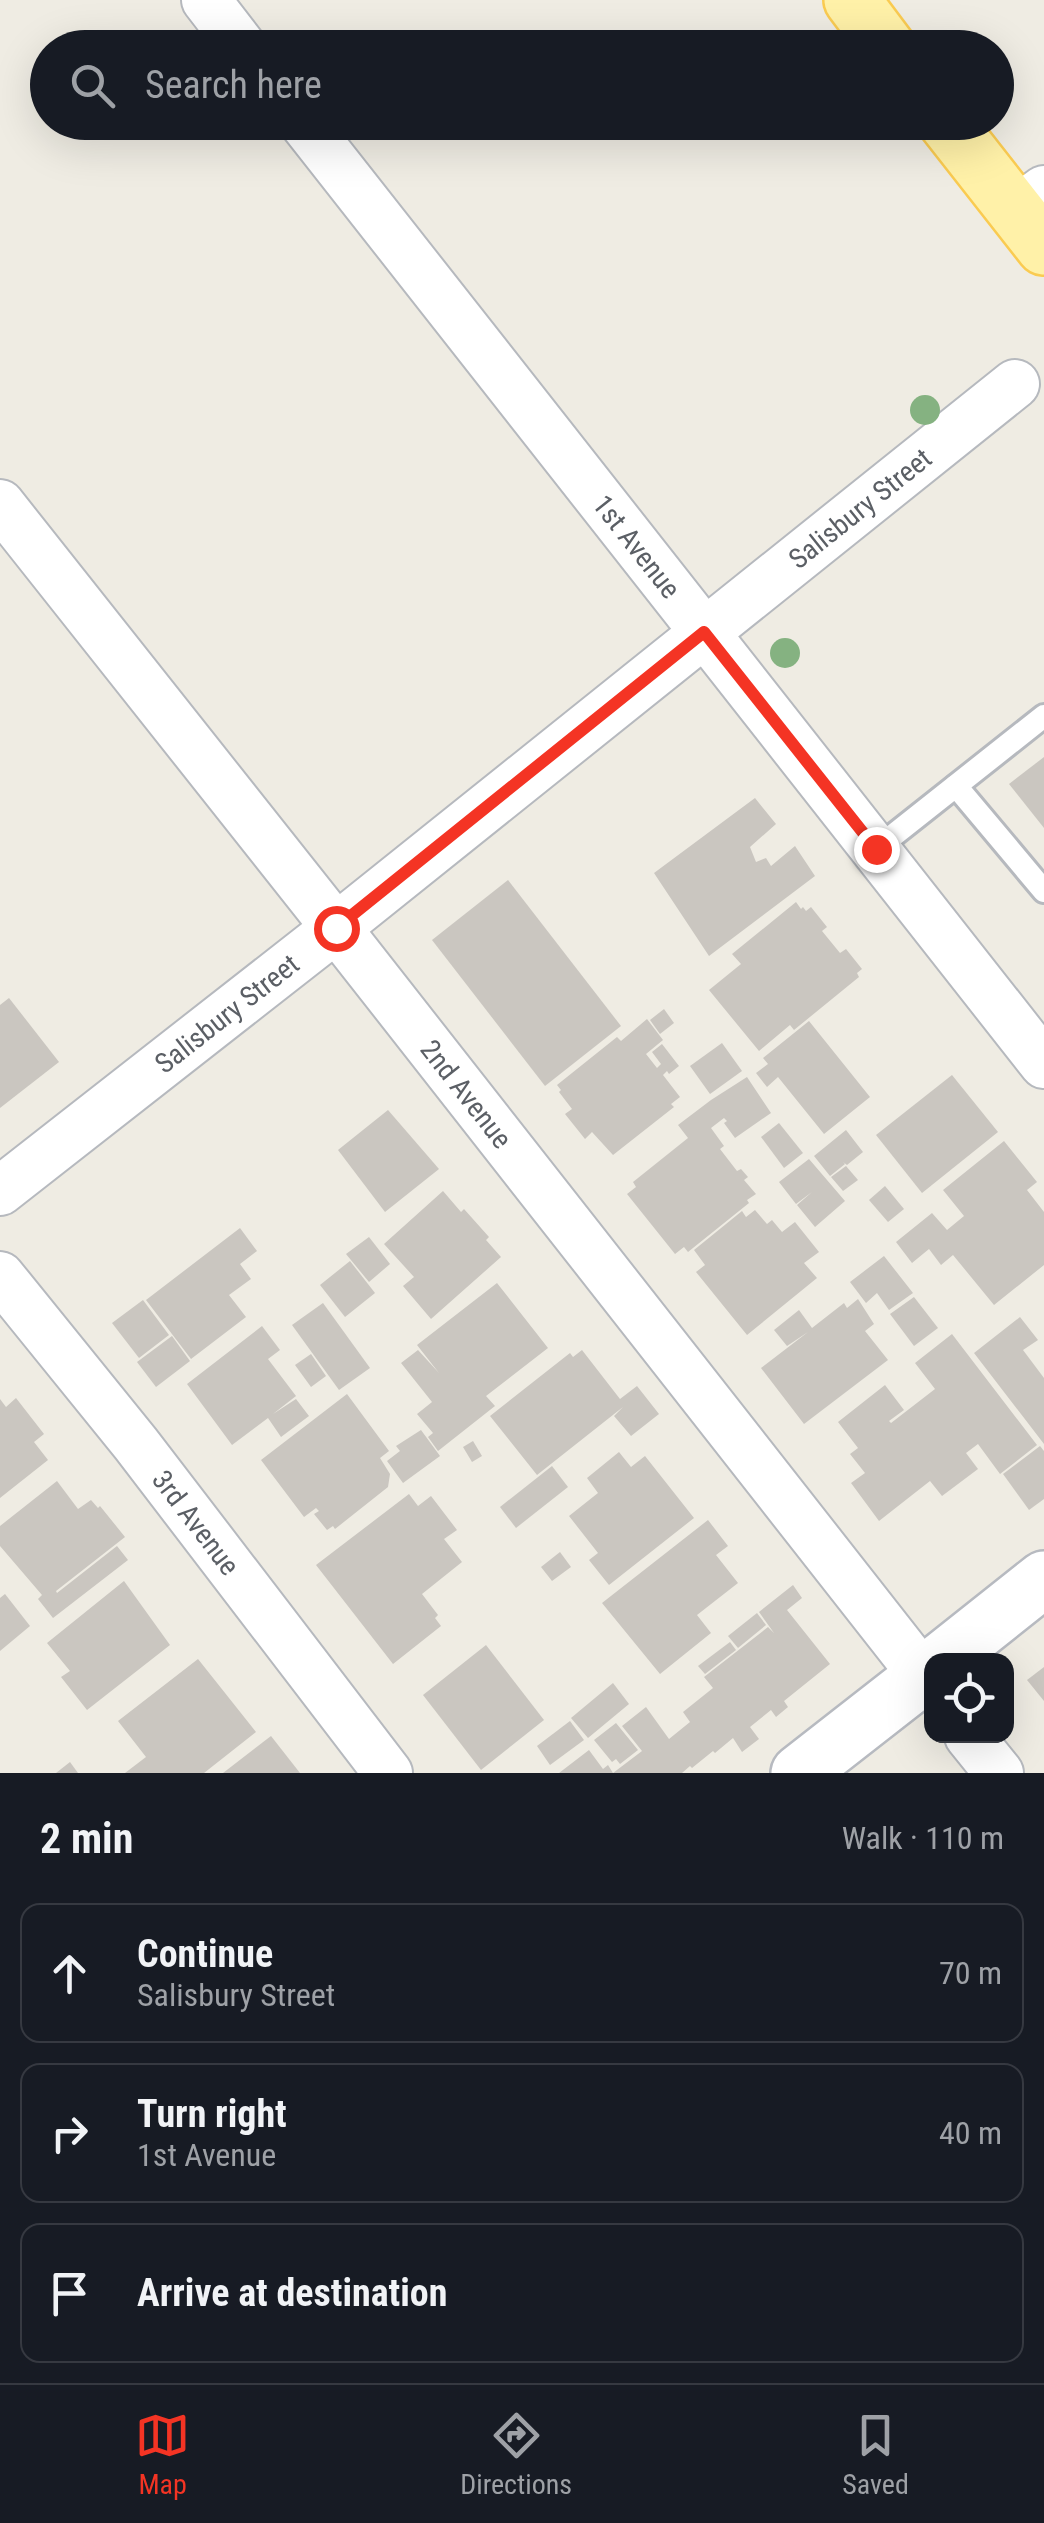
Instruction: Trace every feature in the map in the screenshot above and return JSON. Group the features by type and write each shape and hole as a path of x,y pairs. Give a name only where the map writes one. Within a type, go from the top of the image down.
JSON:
{"main road":[{"path":"852,0 874,30"},
{"path":"963,140 1034,216"}],"street":[{"path":"206,0 230,30"},
{"name":"1st Avenue","path":"317,140 1044,1064"},
{"name":"Salisbury Street","path":"0,1192 1015,384"},
{"name":"2nd Avenue","path":"0,504 924,1663"},
{"name":"3rd Avenue","path":"0,1276 136,1444 388,1773"},
{"path":"956,1653 1044,1580"},
{"path":"799,1773 924,1679"},
{"path":"975,1743 999,1773"}],"lane":[{"path":"876,849 1044,716"},
{"path":"956,786 1044,891"}],"building":[{"path":"1044,757 1044,828 1009,784"},
{"path":"755,798 776,824 750,847 756,862 766,858 771,866 795,846 815,876 709,956 654,873"},
{"path":"508,880 621,1026 545,1086 432,940"},
{"path":"796,902 806,911 811,907 827,927 822,931 840,953 846,949 862,969 857,973 859,977 794,1030 790,1025 759,1051 709,990 741,964 732,954"},
{"path":"9,998 59,1062 0,1108 0,1005"},
{"path":"664,1009 674,1023 660,1034 650,1020"},
{"path":"647,1019 663,1040 646,1054 657,1068 661,1064 652,1052 662,1044 679,1066 663,1075 680,1097 671,1104 674,1107 613,1155 592,1132 585,1139 565,1114 572,1109 557,1085 617,1037 621,1041"},
{"path":"809,1021 870,1097 824,1134 778,1077 767,1087 756,1073 768,1064 763,1058"},
{"path":"722,1043 742,1071 710,1094 690,1066"},
{"path":"952,1075 998,1132 922,1193 876,1135"},
{"path":"747,1077 771,1113 735,1138 724,1118 711,1128 724,1146 720,1149 737,1171 741,1169 748,1177 744,1180 756,1194 688,1252 684,1247 675,1254 627,1194 636,1187 633,1182 688,1138 678,1125"},
{"path":"388,1110 439,1169 385,1212 338,1150"},
{"path":"779,1123 803,1153 784,1168 761,1137"},
{"path":"846,1130 863,1152 847,1165 843,1162 830,1176 814,1156"},
{"path":"1004,1141 1037,1182 1027,1190 1044,1212 1044,1265 994,1305 953,1255 941,1265 929,1249 912,1263 896,1242 932,1213 947,1230 964,1216 943,1190"},
{"path":"809,1159 845,1201 815,1227 797,1205 812,1192 796,1204 779,1182"},
{"path":"846,1166 858,1180 843,1191 831,1177"},
{"path":"885,1186 904,1209 888,1222 869,1200"},
{"path":"443,1191 489,1237 486,1240 501,1257 431,1319 403,1286 414,1277 384,1244"},
{"path":"755,1210 767,1224 772,1220 782,1232 795,1222 819,1252 804,1263 817,1278 747,1335 696,1272 705,1265 694,1250 742,1211 746,1217"},
{"path":"240,1228 257,1251 240,1264 251,1279 229,1295 246,1317 191,1359 146,1300"},
{"path":"369,1237 390,1264 369,1282 346,1254"},
{"path":"884,1256 913,1293 889,1310 877,1293 866,1303 850,1282"},
{"path":"350,1261 375,1293 345,1317 320,1285"},
{"path":"497,1283 548,1348 486,1396 495,1406 438,1451 428,1437 433,1433 417,1414 432,1402 401,1363 418,1350 439,1373 417,1345"},
{"path":"914,1297 938,1328 914,1346 890,1314"},
{"path":"858,1299 874,1324 865,1331 888,1360 804,1424 761,1368 808,1332 787,1346 774,1330 799,1310 812,1328 844,1303 847,1308"},
{"path":"143,1300 169,1335 139,1358 112,1323"},
{"path":"323,1303 370,1368 339,1390 292,1325"},
{"path":"1020,1317 1038,1340 1023,1350 1044,1378 1044,1444 974,1353"},
{"path":"262,1326 280,1350 268,1359 296,1396 273,1414 296,1399 309,1416 281,1437 268,1418 232,1445 187,1384"},
{"path":"952,1334 1037,1445 1000,1474 978,1444 966,1453 978,1469 942,1496 930,1481 879,1521 851,1483 865,1473 850,1454 858,1448 838,1422 885,1385 904,1410 891,1423 935,1389 915,1363"},
{"path":"172,1336 190,1361 156,1387 137,1362"},
{"path":"582,1350 620,1399 637,1386 659,1414 631,1436 614,1416 623,1407 537,1475 490,1416 570,1353 573,1357"},
{"path":"311,1354 326,1376 311,1387 295,1365"},
{"path":"347,1394 389,1451 380,1458 390,1474 388,1487 335,1529 333,1526 327,1530 314,1514 319,1511 316,1508 304,1517 261,1460"},
{"path":"16,1398 44,1434 34,1442 48,1460 0,1498 0,1399 6,1407"},
{"path":"421,1430 440,1456 403,1483 387,1461 400,1451 396,1446"},
{"path":"473,1441 482,1456 472,1462 463,1447"},
{"path":"1040,1446 1044,1451 1044,1499 1029,1510 1003,1474"},
{"path":"619,1452 631,1467 645,1456 694,1518 609,1585 589,1560 598,1553 569,1516 598,1493 587,1478"},
{"path":"552,1466 568,1487 516,1528 500,1507"},
{"path":"57,1481 78,1509 91,1500 125,1537 57,1593 117,1546 128,1560 53,1618 38,1599 42,1595 0,1546 0,1526"},
{"path":"409,1494 418,1506 431,1496 457,1530 444,1539 462,1562 422,1594 438,1615 435,1618 441,1626 393,1664 316,1565"},
{"path":"708,1520 728,1546 716,1555 738,1583 697,1615 711,1633 660,1674 602,1603"},
{"path":"560,1552 571,1567 552,1581 541,1567"},
{"path":"124,1581 170,1645 87,1710 61,1677 70,1671 47,1643"},
{"path":"793,1585 802,1598 787,1610 830,1664 784,1701 788,1707 776,1717 771,1710 750,1727 759,1739 742,1752 733,1738 682,1773 613,1773 642,1751 622,1726 646,1707 669,1739 690,1722 683,1712 713,1688 704,1677 768,1627 774,1633 759,1612"},
{"path":"5,1594 30,1626 0,1651 0,1598"},
{"path":"757,1613 766,1625 738,1648 728,1636"},
{"path":"730,1642 736,1650 705,1674 698,1666"},
{"path":"486,1645 544,1720 481,1770 423,1695"},
{"path":"198,1659 256,1732 204,1773 125,1773 146,1757 118,1721"},
{"path":"1044,1667 1044,1701 1027,1680"},
{"path":"613,1683 629,1704 588,1738 571,1718"},
{"path":"570,1721 584,1740 550,1765 537,1746"},
{"path":"616,1723 638,1750 620,1764 616,1759 612,1762 594,1740"},
{"path":"271,1736 300,1773 223,1773"},
{"path":"589,1750 603,1769 608,1765 613,1773 559,1773"},
{"path":"70,1762 78,1773 56,1773"}],"route":[{"path":"336,928 704,632 876,849"}]}
